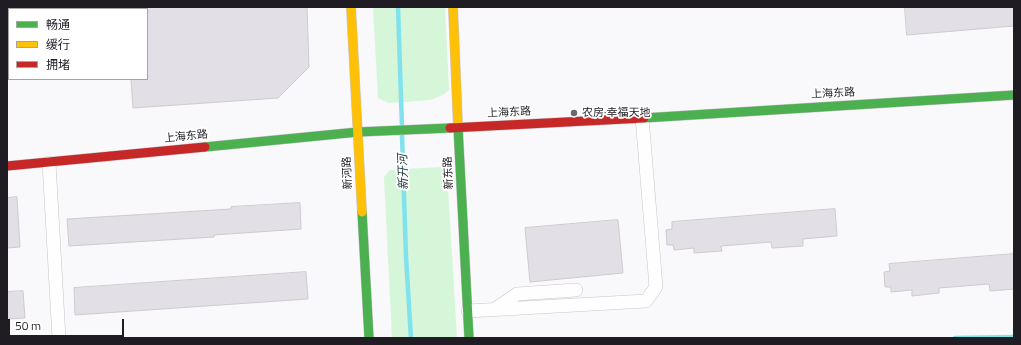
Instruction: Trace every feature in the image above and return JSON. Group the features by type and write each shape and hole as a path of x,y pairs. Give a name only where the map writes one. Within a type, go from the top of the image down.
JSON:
{"street":[{"name":"新河路","path":"351,7 369,338"},
{"name":"新东路","path":"453,7 469,338"},
{"name":"上海东路","path":"7,166 358,132 591,121 1014,95"},
{"path":"468,317 495,309 646,301 656,287 642,117"},
{"path":"49,163 59,338"},
{"path":"495,309 517,294 576,290"}],"green space":[{"path":"373,7 445,7 449,90 443,95 430,100 388,103 378,98"},
{"path":"441,167 447,172 457,338 392,338 384,177 390,170"}],"building":[{"path":"307,7 309,67 278,98 133,108 131,80 148,80 147,8"},
{"path":"905,7 1014,7 1014,26 907,35"},
{"path":"17,197 20,247 7,248 7,198"},
{"path":"300,203 301,229 214,235 214,237 69,246 67,219 231,209 231,207"},
{"path":"835,209 837,236 803,239 803,246 772,248 771,242 721,246 722,251 694,253 694,248 674,250 673,245 667,245 666,230 672,229 672,222"},
{"path":"618,220 623,273 530,282 525,228"},
{"path":"1014,254 1014,289 990,291 989,284 939,288 939,293 912,296 912,290 891,292 891,287 885,287 884,272 890,271 889,264"},
{"path":"306,272 308,299 75,315 74,288"},
{"path":"23,291 25,318 7,319 7,292"}],"waterway":[{"name":"新开河","path":"398,7 402,127"},
{"name":"新开河","path":"402,135 406,257 411,338"},
{"path":"955,338 1014,337"}],"traffic: fast":[{"path":"644,118 1014,95"},
{"path":"458,127 469,338"},
{"path":"205,147 358,132 450,128"},
{"path":"362,212 369,338"}],"traffic: slow":[{"path":"351,7 362,212"},
{"path":"453,7 458,127"}],"traffic: jam":[{"path":"450,128 644,118"},
{"path":"7,166 205,147"}],"place":[{"name":"农房·幸福天地","path":"574,113"}]}
